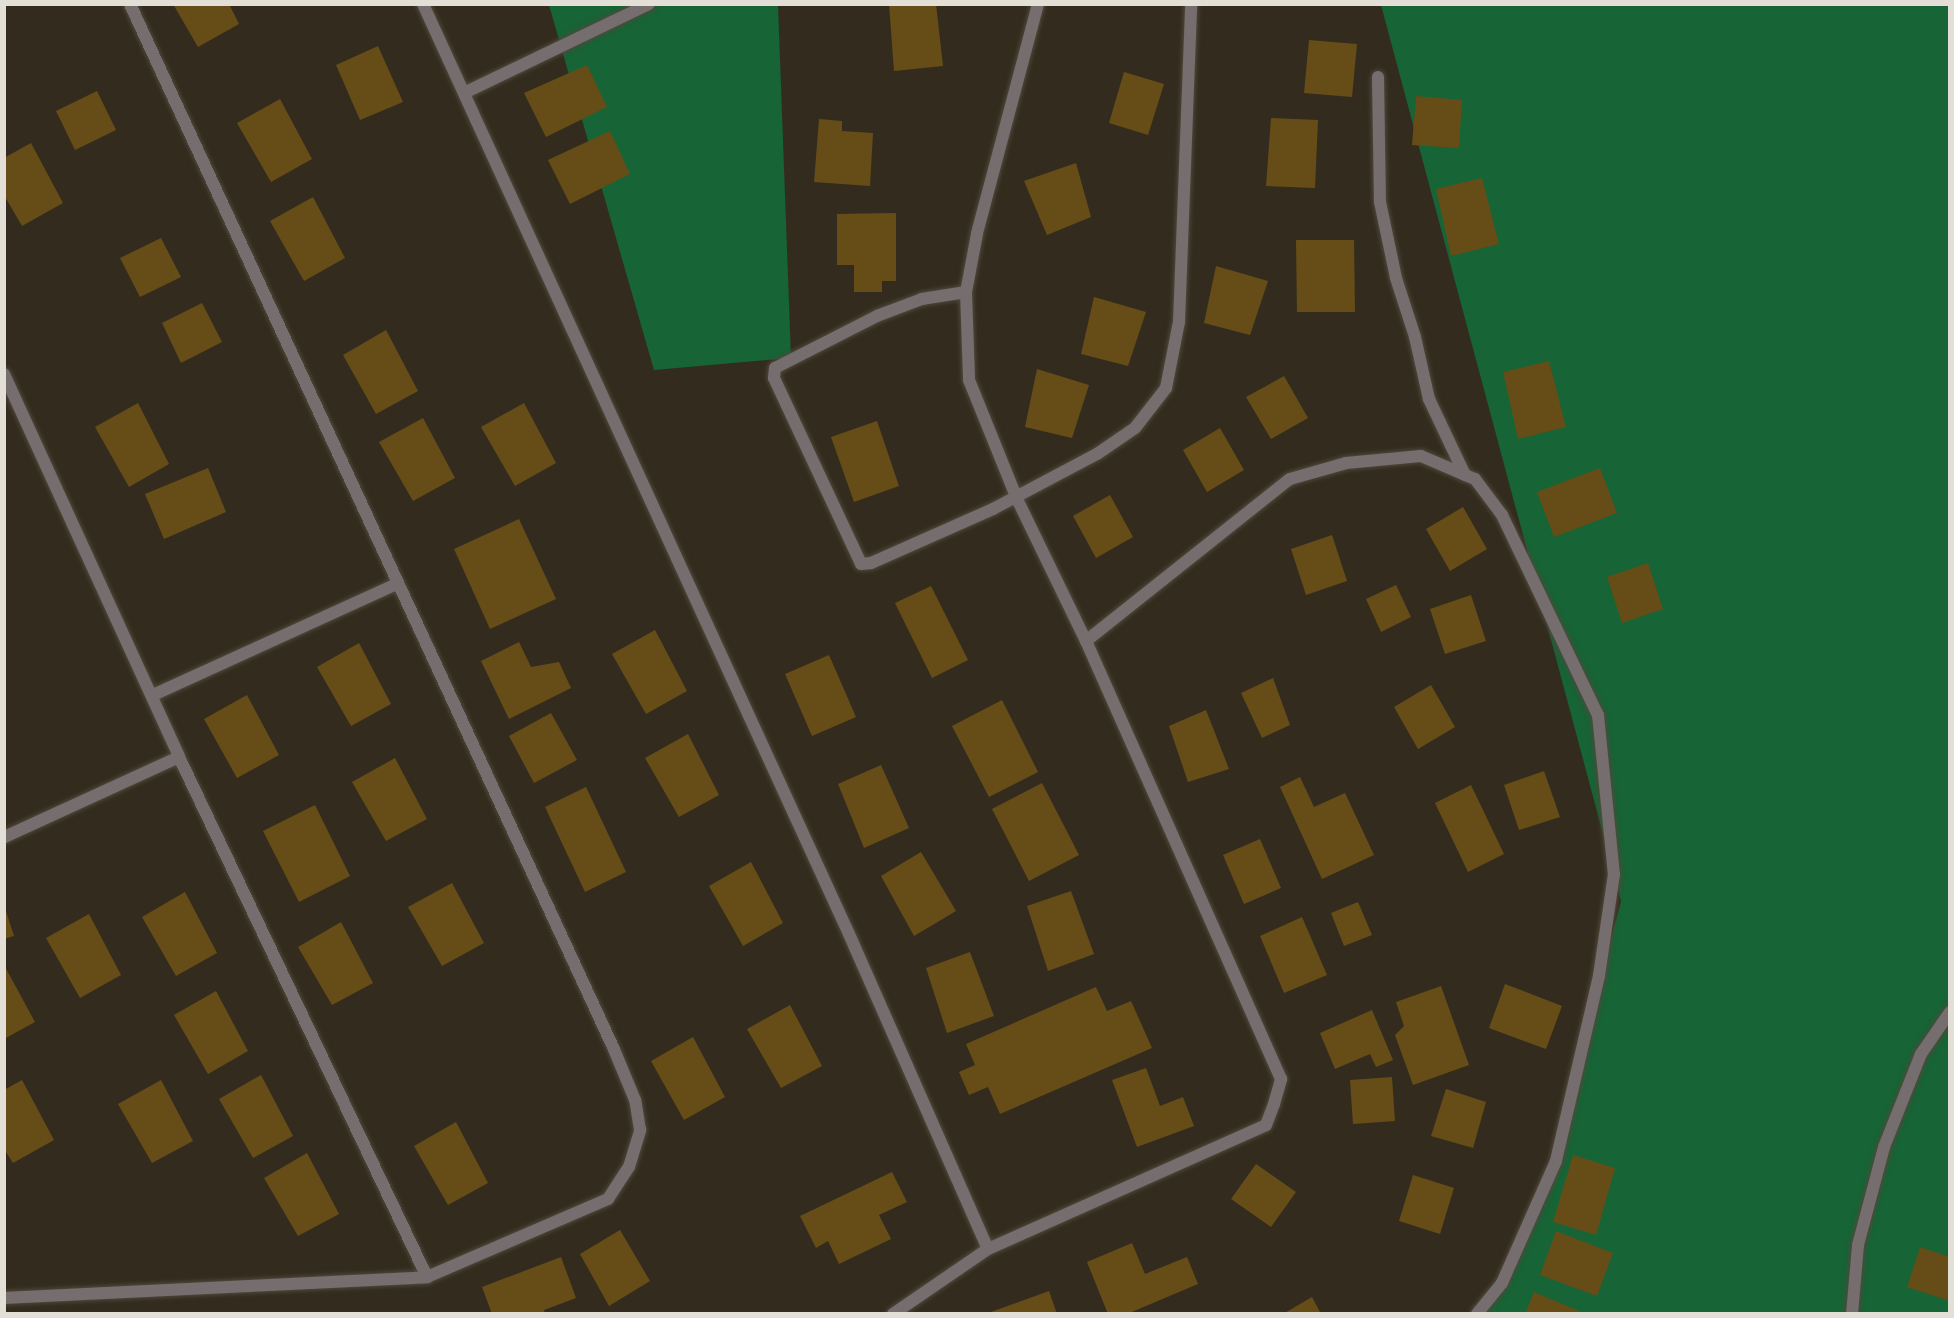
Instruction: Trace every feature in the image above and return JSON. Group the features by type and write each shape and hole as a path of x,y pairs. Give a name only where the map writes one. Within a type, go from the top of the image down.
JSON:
{"street":[{"path":"4,1298 427,1277 608,1199 629,1167 640,1130 635,1100 613,1047 130,4"},
{"path":"423,4 849,934 988,1249"},
{"path":"464,93 649,4"},
{"path":"893,1314 908,1300 988,1249 1266,1125 1281,1079 1086,641 1016,496 969,380 966,292 976,234 1038,4"},
{"path":"966,292 922,299 877,316 775,368 774,378 861,564 871,563 1016,496 1097,454 1135,428 1166,388 1179,322 1191,4"},
{"path":"1378,77 1380,202 1394,267 1429,399 1465,475"},
{"path":"4,374 153,695 179,757 427,1277"},
{"path":"1086,641 1290,479 1346,463 1421,456 1475,479 1502,515 1598,715 1614,874 1599,976 1556,1161 1502,1283 1476,1314"},
{"path":"153,695 397,584"},
{"path":"4,837 179,757"},
{"path":"1852,1314 1858,1245 1884,1147 1921,1054 1950,1012"}],"green space":[{"path":"549,5 778,5 791,358 654,370"},
{"path":"1381,5 1949,5 1949,1313 1474,1313 1535,1223 1621,901"}],"building":[{"path":"173,4 229,4 239,24 198,47"},
{"path":"889,4 936,4 943,66 894,71"},
{"path":"1309,40 1357,44 1352,97 1304,93"},
{"path":"378,46 403,102 360,120 336,65"},
{"path":"587,65 607,107 546,137 524,93"},
{"path":"1124,72 1164,84 1148,135 1109,123"},
{"path":"97,91 116,130 75,150 56,111"},
{"path":"1416,96 1462,100 1459,148 1412,145"},
{"path":"280,99 312,159 271,182 237,123"},
{"path":"1271,118 1318,120 1315,188 1266,186"},
{"path":"819,119 842,121 842,131 873,133 870,186 814,182"},
{"path":"610,131 630,174 570,204 548,160"},
{"path":"31,143 63,203 22,226 4,195 4,158"},
{"path":"1076,163 1091,217 1047,235 1024,181"},
{"path":"1482,178 1499,244 1451,256 1436,189"},
{"path":"313,197 345,258 304,281 270,221"},
{"path":"896,213 896,281 882,281 882,292 854,292 854,265 837,265 837,214"},
{"path":"161,238 181,277 140,297 120,258"},
{"path":"1296,240 1354,240 1355,312 1297,312"},
{"path":"1216,266 1268,281 1250,335 1204,323"},
{"path":"1094,297 1146,312 1128,366 1081,354"},
{"path":"202,303 222,342 181,363 162,323"},
{"path":"386,330 418,391 376,414 343,355"},
{"path":"1549,361 1566,427 1518,439 1503,372"},
{"path":"1037,369 1089,385 1072,438 1025,427"},
{"path":"1284,376 1308,418 1271,439 1246,397"},
{"path":"138,403 169,464 129,487 95,427"},
{"path":"524,403 556,463 515,486 481,427"},
{"path":"423,418 455,478 413,501 379,442"},
{"path":"877,421 899,486 854,502 831,437"},
{"path":"1220,428 1244,470 1207,492 1183,450"},
{"path":"208,468 226,512 164,539 145,494"},
{"path":"1600,468 1617,513 1554,537 1537,492"},
{"path":"1110,495 1133,537 1096,558 1073,516"},
{"path":"1463,507 1487,549 1450,571 1426,529"},
{"path":"519,519 556,599 490,629 454,549"},
{"path":"1332,535 1347,581 1306,595 1291,549"},
{"path":"1648,563 1663,609 1622,623 1607,577"},
{"path":"1396,585 1411,617 1381,632 1366,599"},
{"path":"931,586 968,660 932,678 895,603"},
{"path":"1471,595 1486,641 1445,654 1430,609"},
{"path":"655,630 687,691 646,714 612,654"},
{"path":"519,642 531,667 559,662 571,688 509,719 481,661"},
{"path":"359,643 391,704 351,726 317,667"},
{"path":"829,655 856,717 812,736 785,674"},
{"path":"1273,678 1290,725 1262,738 1241,693"},
{"path":"1431,685 1455,727 1418,749 1394,707"},
{"path":"247,695 279,755 237,778 204,719"},
{"path":"1002,700 1038,772 989,797 952,726"},
{"path":"1206,710 1229,769 1188,782 1169,726"},
{"path":"551,713 577,760 534,783 509,736"},
{"path":"688,734 719,795 679,817 645,758"},
{"path":"395,758 427,819 386,841 352,782"},
{"path":"881,765 909,828 864,848 838,784"},
{"path":"1544,771 1560,817 1519,830 1504,785"},
{"path":"1300,777 1314,807 1345,793 1374,855 1322,879 1280,787"},
{"path":"1042,783 1079,855 1029,881 992,809"},
{"path":"1471,785 1504,854 1468,872 1435,803"},
{"path":"586,787 626,872 585,892 545,807"},
{"path":"315,805 350,876 299,902 263,831"},
{"path":"1260,839 1281,888 1244,904 1223,855"},
{"path":"921,852 956,911 914,936 881,876"},
{"path":"751,862 783,923 743,946 709,886"},
{"path":"452,883 484,943 442,966 408,907"},
{"path":"1071,891 1094,954 1048,971 1027,906"},
{"path":"185,892 217,953 176,976 142,917"},
{"path":"1358,902 1372,935 1344,946 1331,913"},
{"path":"4,905 14,936 4,939"},
{"path":"89,914 121,975 80,998 46,938"},
{"path":"1302,917 1327,975 1284,993 1260,936"},
{"path":"341,922 373,983 332,1005 298,947"},
{"path":"970,952 994,1016 947,1033 926,968"},
{"path":"4,965 35,1022 4,1039"},
{"path":"1505,984 1562,1006 1546,1049 1489,1028"},
{"path":"1441,986 1469,1065 1413,1085 1395,1035 1404,1026 1396,1002"},
{"path":"1096,987 1107,1011 1131,1001 1152,1048 1000,1114 988,1087 969,1095 959,1072 975,1065 966,1044"},
{"path":"216,991 248,1051 208,1074 174,1015"},
{"path":"790,1005 822,1066 781,1088 747,1029"},
{"path":"1372,1010 1393,1060 1376,1067 1370,1054 1335,1069 1320,1033"},
{"path":"693,1037 725,1097 684,1120 651,1061"},
{"path":"1146,1068 1160,1106 1183,1097 1194,1126 1137,1147 1112,1080"},
{"path":"261,1075 293,1136 253,1158 219,1099"},
{"path":"1392,1077 1395,1121 1353,1124 1350,1080"},
{"path":"22,1080 54,1140 13,1163 4,1149 4,1090"},
{"path":"161,1080 193,1141 152,1163 118,1104"},
{"path":"1446,1089 1486,1102 1473,1148 1431,1136"},
{"path":"456,1122 488,1183 448,1205 414,1146"},
{"path":"307,1153 339,1214 298,1236 264,1178"},
{"path":"1573,1155 1615,1168 1596,1235 1553,1222"},
{"path":"1256,1164 1296,1192 1271,1227 1231,1199"},
{"path":"892,1172 907,1202 879,1215 891,1239 839,1264 828,1241 816,1248 800,1216"},
{"path":"1413,1175 1454,1188 1440,1234 1399,1221"},
{"path":"620,1230 650,1281 609,1306 580,1254"},
{"path":"1556,1231 1613,1253 1597,1296 1540,1275"},
{"path":"1132,1243 1145,1274 1187,1257 1198,1284 1127,1314 1108,1314 1087,1262"},
{"path":"1920,1247 1950,1257 1950,1301 1907,1287"},
{"path":"561,1257 576,1298 544,1310 545,1314 492,1314 482,1287"},
{"path":"1049,1291 1057,1314 988,1314 988,1313"},
{"path":"1534,1292 1579,1311 1578,1314 1525,1314"},
{"path":"1312,1297 1321,1314 1283,1314"}]}
